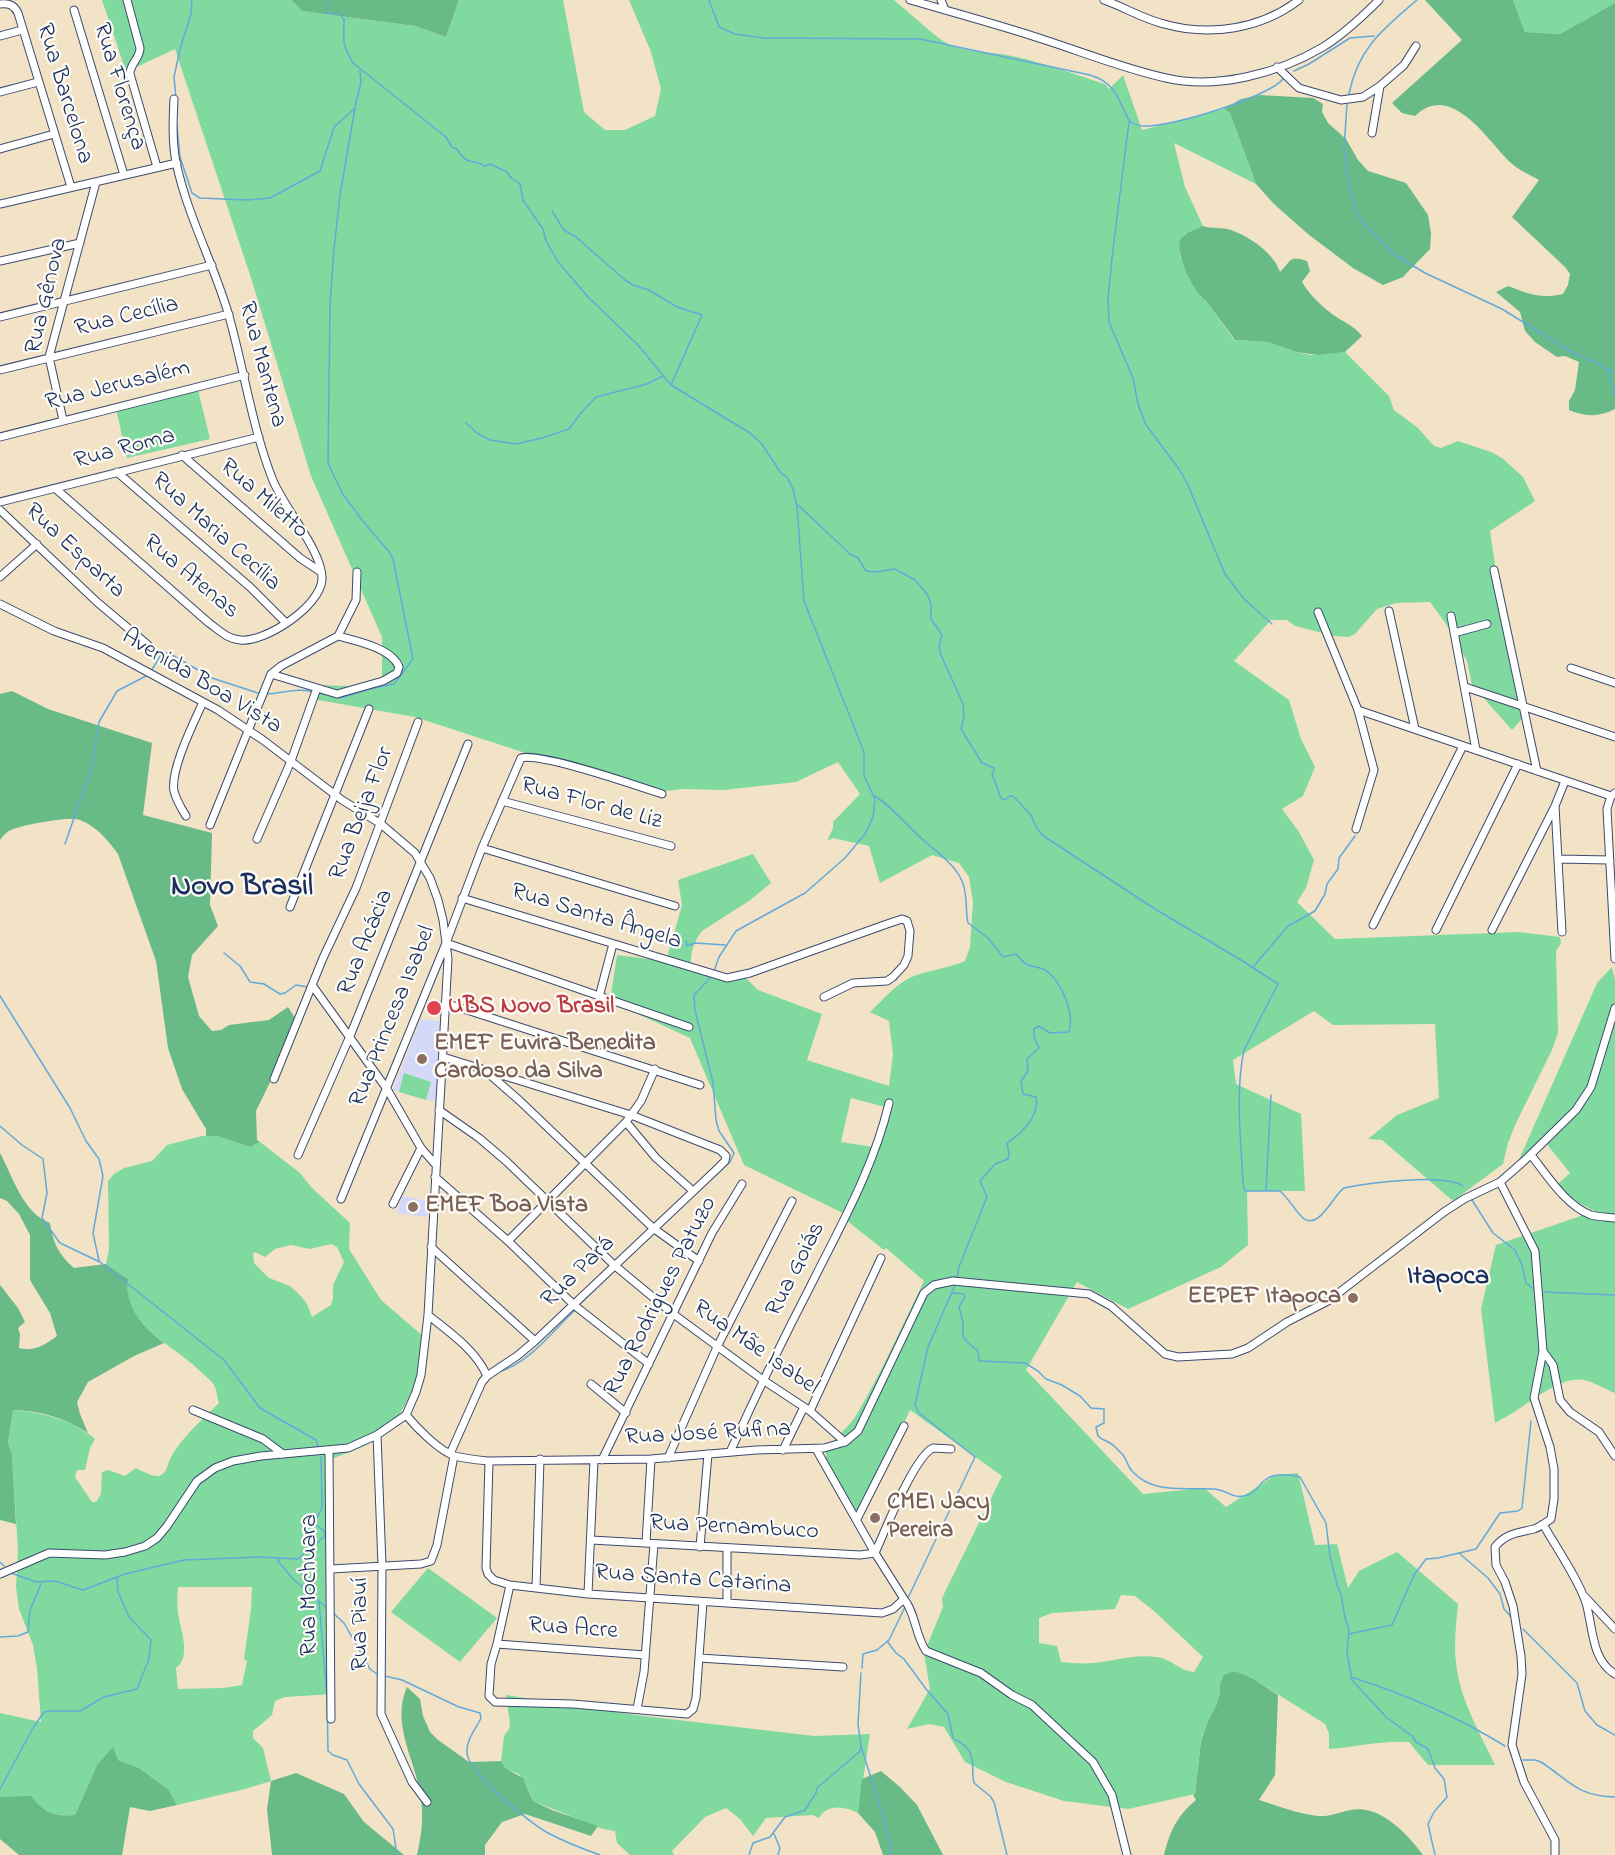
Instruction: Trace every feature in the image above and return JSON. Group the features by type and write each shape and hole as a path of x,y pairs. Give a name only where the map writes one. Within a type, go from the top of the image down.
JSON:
{"street":[{"path":"127,0 140,48 138,57 131,66 130,74 157,167"},
{"path":"910,0 1168,79 1232,81 1277,67 1322,48 1379,0"},
{"path":"941,0 945,10"},
{"path":"1107,1 1162,24 1191,30 1220,30 1247,26 1272,17 1299,0"},
{"name":"Rua Barcelona","path":"0,4 11,5 18,13 71,187"},
{"name":"Rua Florença","path":"74,10 124,175"},
{"path":"0,36 22,30"},
{"path":"1277,67 1299,88 1341,100 1362,97 1380,86 1404,65 1416,46"},
{"path":"0,92 38,82"},
{"path":"1372,133 1380,86"},
{"name":"Rua Mantena","path":"174,99 172,125 177,163 191,212 229,314 259,437 275,486 311,547 321,572"},
{"path":"0,149 54,134"},
{"path":"0,204 177,163"},
{"name":"Rua Gênova","path":"63,420 49,357 96,182"},
{"path":"0,261 80,243"},
{"path":"0,317 212,265"},
{"name":"Rua Cecília","path":"0,370 229,314"},
{"name":"Rua Jerusalém","path":"0,437 245,375"},
{"name":"Rua Roma","path":"0,502 259,437"},
{"name":"Rua Miletto","path":"182,455 300,558 321,572"},
{"name":"Rua Maria Cecília","path":"117,472 250,587 286,623"},
{"name":"Rua Atenas","path":"56,489 227,636 238,640 253,639 286,623 304,610 321,585 321,572"},
{"name":"Rua Esparta","path":"0,510 97,602 148,645"},
{"path":"0,577 37,544"},
{"path":"1494,570 1537,771"},
{"path":"210,825 271,674 281,666 338,636 355,603 357,572"},
{"name":"Avenida Boa Vista","path":"0,604 54,631 103,648 203,702 248,730 334,794 381,824 421,862 438,900 446,943"},
{"path":"1389,611 1415,729"},
{"path":"1318,612 1358,710 1374,770 1356,830"},
{"path":"1451,616 1476,750"},
{"path":"1454,633 1487,624"},
{"path":"271,674 334,693 342,693 388,679 399,670 396,661 383,652 367,644 338,636"},
{"path":"1571,668 1615,683"},
{"path":"1465,687 1615,737"},
{"path":"257,839 291,761 317,688"},
{"path":"186,816 176,798 173,783 188,736 203,702"},
{"path":"290,907 369,709"},
{"path":"1358,710 1613,795 1607,809 1615,959"},
{"name":"Rua Beija Flor","path":"274,1079 312,985 356,888 418,722"},
{"name":"Rua Acácia","path":"298,1155 350,1036 468,744"},
{"path":"1373,925 1463,746"},
{"name":"Rua Princesa Isabel","path":"341,1199 520,758 528,756 549,761 662,794"},
{"path":"1436,930 1518,764"},
{"path":"1492,930 1555,806 1565,780"},
{"name":"Rua Flor de Liz","path":"502,801 671,846"},
{"path":"1555,806 1562,932"},
{"path":"482,848 675,906"},
{"path":"1558,859 1610,860"},
{"name":"Rua Santa Ângela","path":"462,898 731,978 866,930 902,919 907,921 910,931 908,956 901,970 886,981 853,983 824,997"},
{"path":"0,1574 49,1553 105,1555 145,1546 161,1534 197,1481 208,1472 233,1461 283,1454 330,1451 353,1446 377,1435 406,1415 421,1376 428,1315 448,959 446,943 688,1027"},
{"path":"599,997 614,944"},
{"path":"312,985 387,1089 421,1148 436,1165"},
{"path":"445,1003 700,1085"},
{"path":"845,1442 858,1431 924,1293 934,1285 957,1281 1089,1294 1111,1306 1165,1354 1186,1357 1238,1353 1248,1348 1287,1322 1328,1301 1444,1212 1464,1199 1500,1182 1531,1155 1576,1110 1591,1087 1615,1008"},
{"path":"443,1057 631,1115"},
{"path":"508,1241 626,1122 641,1101 655,1070"},
{"path":"486,1071 653,1228 699,1261"},
{"name":"Rua Goiás","path":"730,1452 763,1380 854,1202 882,1132 889,1103"},
{"name":"Rua Mãe Isabel","path":"439,1110 479,1138 506,1161 614,1265 672,1313 763,1380 807,1409 845,1442"},
{"name":"Rua Pará","path":"487,1376 535,1341 724,1162 725,1154 631,1115"},
{"path":"626,1122 656,1158 693,1191"},
{"path":"393,1204 421,1148"},
{"path":"1531,1155 1561,1192 1578,1208 1596,1216 1615,1218"},
{"path":"435,1177 508,1241 574,1305 649,1364"},
{"path":"1500,1182 1535,1251 1543,1351 1534,1398 1550,1447 1554,1469 1554,1499 1551,1519 1537,1528 1509,1534 1500,1540 1495,1547 1496,1565 1505,1582 1513,1606 1521,1656 1522,1674 1512,1746 1524,1782 1555,1840 1555,1855"},
{"name":"Rua Rodrigues Patuzo","path":"598,1460 626,1413 719,1219 742,1184"},
{"path":"668,1458 717,1347 792,1201"},
{"path":"431,1247 535,1341"},
{"path":"783,1450 807,1409 881,1258"},
{"path":"331,1569 421,1564 431,1561 438,1538 452,1455 479,1388 487,1376 482,1366 462,1343 428,1315"},
{"path":"1543,1351 1553,1365 1558,1395 1563,1405 1599,1432 1615,1456"},
{"path":"591,1384 626,1413"},
{"path":"193,1410 263,1439 283,1454"},
{"path":"406,1415 422,1432 452,1455"},
{"path":"857,1519 904,1426"},
{"name":"Rua Piauí","path":"377,1435 382,1565 381,1714 412,1782 426,1802"},
{"name":"Rua José Rufina","path":"452,1455 489,1461 651,1459 730,1452 830,1448 845,1442"},
{"path":"875,1553 915,1468 926,1453 933,1448 951,1449"},
{"path":"816,1449 875,1553 912,1612 926,1651 981,1673 1012,1695 1032,1705 1096,1766 1115,1802 1127,1855"},
{"name":"Rua Mochuara","path":"330,1451 331,1719"},
{"path":"700,1547 708,1454"},
{"path":"536,1588 540,1459"},
{"path":"637,1709 645,1654 649,1598 651,1459"},
{"path":"588,1594 598,1460"},
{"name":"Rua Santa Catarina","path":"489,1461 486,1568 494,1580 510,1585 588,1594 882,1613 897,1606 904,1599"},
{"path":"1543,1524 1583,1595 1615,1629"},
{"name":"Rua Pernambuco","path":"591,1540 727,1549 860,1555 875,1553"},
{"path":"727,1549 727,1603"},
{"path":"510,1585 497,1644 490,1664 489,1696 495,1702 573,1704 684,1715 693,1709 696,1698 703,1602"},
{"path":"1583,1595 1596,1647 1605,1667 1615,1674"},
{"name":"Rua Acre","path":"497,1644 645,1654"},
{"path":"699,1658 843,1667"}],"shaded area":[{"name":"EMEF Euvira Benedita Cardoso da Silva","path":"421,1019 440,1021 436,1102 393,1090"},
{"name":"EMEF Boa Vista","path":"402,1196 428,1201 427,1217 397,1213"}],"green space":[{"path":"102,0 291,0 302,11 415,26 446,37 459,0 563,0 584,112 605,130 625,130 655,116 661,89 651,52 629,0 894,0 940,39 955,47 1032,61 1105,84 1109,89 1123,75 1142,130 1224,109 1230,113 1256,184 1174,143 1185,187 1203,226 1184,234 1180,256 1200,296 1234,340 1268,342 1310,355 1345,352 1389,396 1394,410 1418,428 1434,446 1441,448 1458,441 1491,452 1502,458 1523,477 1535,501 1490,531 1509,659 1519,704 1527,713 1512,730 1472,685 1467,661 1446,624 1430,602 1396,603 1377,609 1355,634 1348,637 1334,636 1295,626 1287,620 1271,620 1234,661 1289,700 1301,739 1315,767 1303,796 1282,809 1299,832 1314,860 1306,888 1297,902 1335,939 1519,932 1560,937 1561,943 1556,951 1558,1033 1516,1123 1503,1164 1453,1201 1382,1140 1368,1139 1397,1115 1439,1098 1435,1024 1333,1025 1314,1011 1233,1060 1236,1084 1301,1114 1305,1191 1247,1191 1248,1245 1221,1267 1128,1309 1077,1282 1026,1370 1143,1494 1204,1488 1226,1507 1274,1476 1298,1473 1315,1545 1337,1544 1348,1588 1359,1571 1397,1552 1458,1604 1455,1654 1459,1682 1473,1719 1495,1765 1428,1765 1409,1742 1329,1749 1329,1734 1325,1724 1252,1678 1235,1671 1224,1676 1220,1684 1216,1706 1201,1740 1195,1794 1128,1809 1064,1801 1006,1782 965,1762 944,1727 929,1724 907,1729 930,1689 924,1653 943,1607 942,1598 1002,1476 910,1410 860,1517 838,1486 826,1460 827,1450 855,1417 874,1384 924,1281 886,1248 884,1250 846,1220 873,1162 894,1103 891,1102 889,1108 851,1098 841,1142 874,1147 847,1215 744,1165 690,1038 610,1001 617,955 666,961 682,905 678,880 753,854 771,883 749,901 702,931 693,947 691,966 720,977 744,976 758,990 822,1014 807,1060 889,1086 893,1054 889,1021 870,1012 890,992 908,979 965,961 970,947 973,902 969,877 959,863 932,855 880,883 869,846 833,838 827,841 833,828 833,822 860,794 838,762 796,782 724,790 666,791 663,798 415,717 318,700 317,685 349,686 382,679 382,637 311,476 252,281 175,49 126,72","holes":["1121,1595 1135,1596 1203,1657 1194,1672 1161,1658 1148,1656 1090,1663 1061,1662 1057,1646 1039,1643 1039,1618 1052,1613 1115,1609"]},
{"path":"291,0 459,0 446,37 415,26 302,11"},
{"path":"1425,0 1513,0 1525,32 1560,34 1615,3 1615,409 1609,412 1592,415 1569,410 1569,401 1575,390 1579,362 1565,356 1557,357 1535,342 1525,331 1520,312 1496,292 1508,286 1535,295 1548,296 1563,294 1568,285 1570,274 1565,267 1512,217 1539,180 1511,163 1480,129 1455,109 1442,105 1429,107 1415,116 1402,113 1392,103 1462,40"},
{"path":"1513,0 1615,0 1615,3 1560,34 1525,32"},
{"path":"1260,95 1313,98 1323,104 1322,112 1328,123 1346,139 1358,160 1368,171 1406,183 1428,215 1431,233 1430,249 1403,277 1383,285 1353,268 1308,234 1274,204 1256,184 1230,113 1224,109 1241,99"},
{"path":"1203,226 1228,229 1246,237 1267,252 1280,272 1294,259 1307,261 1310,271 1302,282 1308,291 1328,311 1362,336 1345,352 1318,355 1296,352 1268,342 1235,340 1196,290 1183,264 1179,248 1180,241 1186,233"},
{"path":"198,390 210,439 127,458 116,409"},
{"path":"12,691 48,709 152,743 143,815 212,833 210,905 218,926 192,955 188,977 199,1016 212,1031 221,1030 229,1025 269,1020 288,1007 295,1018 291,1039 256,1111 257,1140 260,1142 250,1147 217,1136 206,1136 206,1129 182,1089 168,1048 156,961 118,854 110,844 91,826 74,819 17,828 8,832 0,840 0,694"},
{"path":"1612,967 1615,980 1615,1393 1584,1380 1567,1381 1495,1423 1481,1309 1496,1245 1595,1211 1575,1200 1558,1184 1570,1173 1545,1142 1518,1162 1597,983"},
{"path":"404,1073 431,1082 426,1100 399,1092"},
{"path":"202,1136 217,1136 250,1147 260,1142 300,1173 311,1187 350,1223 349,1249 381,1300 424,1337 422,1361 406,1403 393,1424 378,1438 366,1445 326,1461 333,1694 285,1697 275,1701 272,1715 253,1731 253,1738 263,1748 271,1781 177,1805 168,1789 139,1768 118,1760 97,1765 75,1815 62,1815 50,1813 31,1797 0,1797 0,1713 41,1722 33,1645 19,1609 16,1587 18,1550 12,1456 8,1443 13,1410 57,1418 95,1439 90,1448 85,1470 77,1470 75,1477 92,1502 96,1502 101,1494 102,1472 108,1470 125,1476 136,1468 153,1476 162,1475 181,1442 219,1403 211,1381 141,1322 128,1295 128,1279 106,1264 109,1249 108,1181 124,1168 152,1161 167,1145","holes":["331,1244 337,1247 344,1262 333,1285 331,1305 312,1317 307,1304 300,1295 290,1286 269,1278 254,1263 253,1254 255,1252 265,1257 275,1249 291,1245 310,1249","178,1587 252,1587 244,1659 247,1661 242,1685 223,1688 178,1689 176,1668 181,1663 184,1650 178,1609"]},
{"path":"0,1153 26,1203 41,1218 50,1223 55,1243 64,1258 74,1268 106,1264 128,1279 129,1299 132,1307 142,1323 164,1343 134,1356 88,1382 77,1402 88,1433 52,1416 13,1410 8,1443 12,1455 16,1524 0,1520 0,1285 18,1308 25,1322 18,1328 19,1348 39,1347 57,1336 50,1313 30,1280 30,1235 19,1214 7,1201 0,1198"},
{"path":"428,1568 497,1618 460,1662 391,1612"},
{"path":"1235,1671 1252,1678 1278,1695 1275,1775 1259,1800 1296,1812 1318,1816 1361,1809 1372,1811 1392,1822 1423,1855 1164,1855 1175,1825 1196,1800 1193,1795 1195,1794 1201,1741 1216,1706 1224,1675"},
{"path":"407,1687 420,1699 423,1716 430,1732 438,1740 469,1762 501,1761 505,1768 523,1778 533,1801 598,1826 591,1836 525,1814 502,1822 485,1845 485,1855 417,1855 422,1828 422,1807 401,1716"},
{"path":"506,1695 635,1715 814,1736 870,1734 858,1813 848,1809 832,1808 819,1818 812,1815 766,1818 753,1836 740,1819 726,1808 705,1817 672,1851 674,1855 630,1855 617,1843 615,1831 603,1829 533,1801 519,1774 504,1768 501,1761 504,1736 510,1723"},
{"path":"113,1747 118,1760 139,1768 168,1789 177,1805 150,1811 130,1807 122,1855 19,1855 0,1839 0,1797 31,1796 50,1813 75,1815 97,1765"},
{"path":"881,1771 917,1805 943,1855 883,1855 875,1832 858,1813 862,1779"},
{"path":"296,1773 344,1794 364,1822 404,1855 272,1855 267,1809 271,1781"}],"waterway":[{"path":"176,98 174,77 191,14 192,0"},
{"path":"329,0 325,8 326,13 339,14 344,19 344,41 353,63 446,137 452,147 458,150 466,160 484,166 490,164 507,172 520,184 523,200 543,229 546,241 558,262 589,298 638,345 671,385 750,433 761,443 781,473 787,477 793,489 797,507 804,601 864,752 864,776 875,799 873,817 865,834 845,858 805,893 736,931 719,957 714,971"},
{"path":"709,0 719,27 735,34 764,38 920,39 1097,77 1111,88 1130,121 1142,126 1174,122 1217,110 1259,94 1283,79"},
{"path":"1349,94 1353,78 1366,52 1383,30 1417,0"},
{"path":"1294,71 1350,38 1374,36"},
{"path":"319,693 340,698 394,684 413,659 393,559 342,493 328,463 330,305 334,249 340,195 361,83 360,71"},
{"path":"1347,104 1344,149 1355,210 1392,253 1425,273 1502,309 1568,350 1615,372"},
{"path":"176,118 180,157 192,193 200,198 247,200 270,198 320,171 334,127 354,109"},
{"path":"1129,122 1112,258 1108,298 1109,322 1133,378 1138,404 1146,425 1179,469 1188,485 1225,574 1244,599 1272,624"},
{"path":"552,211 564,230 576,237 625,280 649,290 677,307 702,315 671,385"},
{"path":"1606,368 1615,395"},
{"path":"466,423 477,433 490,440 516,444 542,438 569,429 596,397 647,384 663,376"},
{"path":"798,505 850,554 858,558 866,571 895,569 915,580 927,594 931,604 931,619 942,635 939,647 941,655 963,704 964,717 961,729 982,763 994,768 992,774 1001,798 1005,800 1013,796 1031,815 1042,835 1155,909 1278,984 1244,1050 1241,1066 1239,1116 1245,1191 1280,1191 1308,1221 1320,1216 1344,1188 1423,1180 1440,1180 1463,1186"},
{"path":"151,671 163,652 212,678 261,694"},
{"path":"65,844 92,766 99,722 117,691 148,675"},
{"path":"266,694 296,690 314,692"},
{"path":"875,796 954,868 964,886 968,923 988,938 1003,957 1016,954 1026,964 1048,972 1058,984 1069,1008 1069,1032 1050,1033 1039,1026 1034,1029 1034,1037 1039,1048 1027,1059 1028,1071 1021,1081 1023,1094 1036,1097 1035,1111 1023,1130 1007,1143 1008,1159 995,1164 980,1181 987,1197 957,1277"},
{"path":"1253,967 1288,926 1315,911 1325,894 1327,884 1338,869 1339,858 1355,836"},
{"path":"686,941 687,946 695,943 725,945"},
{"path":"224,953 240,966 250,982 264,984 280,994 296,985 308,987"},
{"path":"680,1208 730,1162 734,1153 719,1131 713,1083 695,1010 694,995 711,977"},
{"path":"0,996 99,1159 103,1176 93,1233 99,1261"},
{"path":"1266,1190 1271,1095"},
{"path":"0,1126 43,1159 47,1193 42,1218 60,1243 100,1262 224,1360 260,1408 316,1440 319,1448"},
{"path":"1472,1200 1493,1233 1515,1250 1522,1265 1526,1283 1535,1290"},
{"path":"620,1265 633,1253"},
{"path":"581,1303 614,1271"},
{"path":"908,1598 975,1457 919,1413 915,1405 928,1347 955,1285"},
{"path":"1544,1292 1615,1295"},
{"path":"953,1293 964,1294 965,1297 959,1307 963,1322 963,1336 978,1351 979,1361 1025,1363 1046,1379 1080,1396 1091,1408 1104,1409 1104,1423 1096,1427 1098,1436 1112,1444 1123,1455 1129,1468 1140,1479 1160,1487 1214,1489 1234,1496 1242,1496 1253,1492 1273,1476 1300,1477 1326,1523 1330,1557 1349,1630 1347,1653 1352,1680 1386,1717 1428,1749 1435,1768 1444,1779 1447,1797 1434,1812 1428,1824 1435,1855"},
{"path":"498,1372 529,1355 574,1311"},
{"path":"1349,1634 1392,1625 1414,1575 1426,1559 1476,1549 1500,1513 1518,1511 1522,1508 1531,1421"},
{"path":"11,1573 36,1582 55,1581 83,1590 125,1574 184,1560 260,1557 298,1559 325,1536 324,1531 314,1523 322,1508 321,1457"},
{"path":"1460,1554 1488,1578 1500,1594 1504,1609 1512,1618"},
{"path":"279,1558 278,1561 292,1578 327,1608"},
{"path":"0,1562 4,1566"},
{"path":"0,1789 44,1712 80,1711 104,1697 137,1689 149,1659 151,1640 129,1617 118,1592 117,1578"},
{"path":"0,1637 18,1636 28,1632 30,1610 41,1584"},
{"path":"319,1602 327,1696 328,1751 347,1760 359,1784 393,1829 397,1855"},
{"path":"862,1668 863,1654 877,1650 889,1640 905,1607"},
{"path":"333,1613 344,1623 370,1669 377,1674"},
{"path":"1523,1629 1577,1683 1585,1711 1597,1725 1615,1735"},
{"path":"887,1641 948,1714 953,1738 964,1745 971,1754 974,1783 994,1802 1007,1855"},
{"path":"861,1673 858,1724 861,1746 887,1829 891,1855"},
{"path":"385,1676 402,1680 459,1707 480,1713 481,1718 467,1748 470,1761 477,1772 514,1809 539,1828 600,1855"},
{"path":"1351,1677 1430,1707 1505,1746"},
{"path":"749,1855 753,1843 770,1837 785,1817 805,1810 817,1788 859,1752 861,1747"},
{"path":"1523,1760 1541,1762 1567,1781 1591,1794 1615,1797"},
{"path":"774,1834 780,1848 778,1855"}],"place":[{"name":"UBS Novo Brasil","path":"434,1008"},
{"name":"EMEF Euvira Benedita Cardoso da Silva","path":"422,1059"},
{"name":"EMEF Boa Vista","path":"413,1207"},
{"name":"EEPEF Itapoca","path":"1353,1298"},
{"name":"CMEI Jacy Pereira","path":"875,1518"}],"district":[{"name":"Novo Brasil","path":"242,889"},
{"name":"Itapoca","path":"1448,1279"}]}
